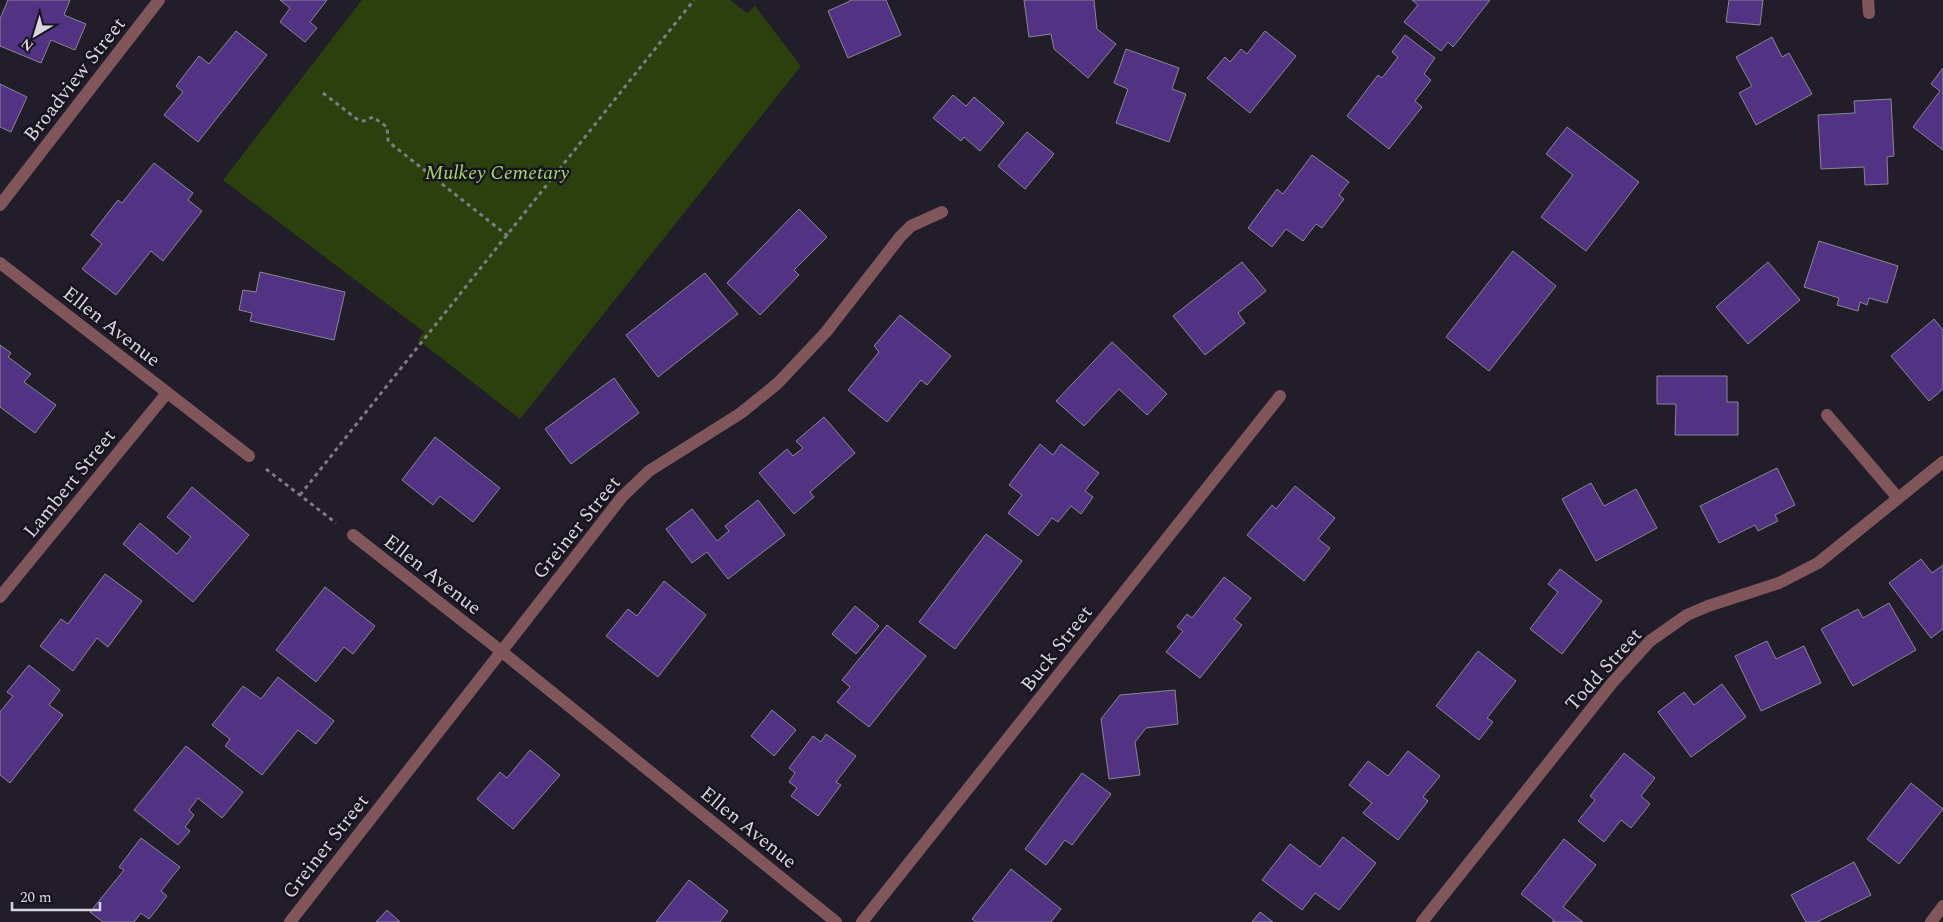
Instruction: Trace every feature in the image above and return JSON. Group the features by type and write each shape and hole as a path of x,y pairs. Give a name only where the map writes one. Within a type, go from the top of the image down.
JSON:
{"street":[{"name":"Broadview Street","path":"0,205 159,0"},
{"name":"Greiner Street","path":"290,922 612,509 649,471 741,413 778,382 826,332 900,237 916,223 942,212"},
{"name":"Ellen Avenue","path":"0,263 249,456"},
{"name":"Lambert Street","path":"0,597 167,393"},
{"name":"Buck Street","path":"862,922 1280,396"},
{"path":"1827,415 1898,498"},
{"name":"Todd Street","path":"1422,922 1612,683 1650,641 1669,627 1701,609 1779,583 1799,574 1834,551 1943,462"},
{"name":"Ellen Avenue","path":"353,535 501,651 836,922"},
{"path":"1931,922 1943,906"}],"path":[{"path":"300,495 694,0"},
{"path":"324,93 358,120 364,121 373,117 376,118 387,127 390,143 508,236"},
{"name":"Ellen Avenue","path":"249,456 353,535"}],"green space":[{"name":"Mulkey Cemetary","path":"362,0 730,0 747,13 755,6 801,66 520,419 418,340 424,332 223,180"}],"building":[{"path":"8,0 70,0 64,15 86,24 75,50 51,40 41,63 0,46 0,19"},
{"path":"280,0 327,0 310,22 317,28 305,42 280,22 290,8"},
{"path":"850,0 886,0 901,35 848,58 828,11"},
{"path":"1024,0 1094,0 1097,29 1116,44 1088,78 1054,49 1051,34 1029,37"},
{"path":"1412,0 1490,0 1453,47 1448,42 1441,51 1404,22 1418,5"},
{"path":"1729,0 1763,0 1760,25 1726,22"},
{"path":"236,31 267,55 198,142 164,115 183,92 176,86 199,56 209,64"},
{"path":"1265,31 1296,56 1250,113 1207,78 1225,57 1230,62 1241,49 1247,54"},
{"path":"1405,35 1435,58 1424,74 1431,80 1415,101 1422,107 1389,149 1347,116 1378,75 1382,78 1398,57 1392,52"},
{"path":"1772,37 1782,57 1789,53 1812,94 1756,125 1739,93 1752,86 1736,57"},
{"path":"1126,49 1179,68 1172,89 1186,94 1169,142 1116,123 1128,89 1114,83"},
{"path":"1943,68 1943,150 1913,127 1940,91 1931,84"},
{"path":"0,84 27,97 11,132 0,127"},
{"path":"953,95 966,106 974,97 1004,123 980,151 964,137 961,141 933,118"},
{"path":"1891,99 1894,156 1887,157 1888,184 1865,185 1864,167 1821,169 1818,115 1855,113 1854,101"},
{"path":"1567,127 1639,182 1586,251 1541,217 1573,175 1546,154"},
{"path":"1027,132 1054,154 1025,189 998,166"},
{"path":"1312,155 1349,182 1339,195 1344,199 1322,228 1316,224 1303,241 1286,229 1272,247 1248,228 1277,189 1283,194"},
{"path":"154,163 193,193 188,200 202,211 163,261 151,251 116,295 82,269 102,244 91,235 118,200 122,203"},
{"path":"799,209 827,237 794,270 799,275 760,315 727,283"},
{"path":"1819,241 1898,266 1887,303 1869,298 1867,305 1860,302 1858,311 1837,305 1839,298 1804,287"},
{"path":"1513,251 1556,286 1489,371 1446,337"},
{"path":"1242,262 1266,291 1238,313 1245,323 1205,355 1173,316"},
{"path":"1768,262 1800,300 1748,344 1716,307"},
{"path":"260,272 345,292 334,340 250,321 252,313 239,310 243,290 256,292"},
{"path":"705,273 738,314 658,377 626,335"},
{"path":"900,315 951,356 927,385 921,380 887,422 848,390 879,352 874,346"},
{"path":"1934,319 1943,330 1943,389 1929,401 1891,356"},
{"path":"1112,342 1167,394 1147,415 1119,389 1084,426 1056,401"},
{"path":"0,345 11,353 8,357 31,374 24,382 56,405 35,433 0,407"},
{"path":"1657,376 1727,376 1727,402 1738,402 1738,435 1675,435 1676,404 1657,404"},
{"path":"614,378 639,413 571,464 545,429"},
{"path":"824,417 855,453 810,492 814,497 794,514 759,473 787,449 793,456 803,448 796,441"},
{"path":"435,437 500,488 473,522 440,496 433,505 402,480"},
{"path":"1040,444 1053,455 1061,444 1099,473 1085,491 1093,497 1081,514 1071,506 1058,522 1052,518 1038,536 1008,513 1022,495 1009,485"},
{"path":"1777,468 1795,505 1775,515 1778,521 1758,531 1755,525 1719,543 1700,506"},
{"path":"1591,483 1604,506 1636,489 1657,528 1596,561 1562,499"},
{"path":"1295,486 1335,518 1318,539 1330,548 1304,581 1247,535 1272,505 1276,509"},
{"path":"192,487 249,535 193,602 123,544 140,523 177,554 191,537 167,517"},
{"path":"758,500 785,535 728,579 707,552 692,563 666,529 692,509 717,541 729,531 725,526"},
{"path":"986,534 1022,561 955,649 919,622"},
{"path":"1921,559 1932,573 1943,565 1943,629 1931,638 1889,583"},
{"path":"1560,569 1602,601 1562,654 1530,629 1558,592 1548,584"},
{"path":"105,574 142,601 108,647 97,638 73,671 40,646 61,619 68,624"},
{"path":"1224,577 1251,598 1234,619 1242,625 1200,678 1166,652 1183,631 1177,627 1187,614 1192,618"},
{"path":"664,581 706,615 658,677 606,636 628,609 637,616"},
{"path":"325,587 375,626 353,654 344,647 316,682 276,650"},
{"path":"1889,603 1916,650 1853,686 1821,629 1858,609 1863,618"},
{"path":"855,606 879,626 856,654 832,634"},
{"path":"887,625 926,656 869,727 837,702 850,687 842,680"},
{"path":"1767,641 1776,659 1804,646 1821,683 1761,711 1735,656"},
{"path":"1478,651 1516,681 1487,718 1493,722 1479,740 1436,706"},
{"path":"29,665 60,690 49,705 63,715 10,783 0,775 0,712 13,696 7,692"},
{"path":"278,677 334,721 316,744 298,730 262,775 225,746 230,739 212,725 243,686 261,699"},
{"path":"1722,684 1746,717 1691,757 1658,712 1684,692 1694,705"},
{"path":"1175,690 1178,724 1146,728 1135,742 1140,775 1109,779 1101,719 1120,695"},
{"path":"772,710 796,730 774,756 751,736"},
{"path":"826,734 856,756 836,782 841,785 818,816 791,796 797,788 789,782 795,773 789,768 813,736 821,742"},
{"path":"186,746 243,792 222,818 198,798 189,810 194,815 185,827 190,831 178,845 134,810"},
{"path":"530,750 560,775 513,829 477,799 500,772 507,778"},
{"path":"1408,751 1440,776 1423,797 1428,801 1398,840 1363,813 1372,803 1349,785 1368,761 1388,776"},
{"path":"1624,753 1655,778 1641,796 1650,804 1631,828 1621,820 1604,842 1578,821 1595,800 1590,796"},
{"path":"1082,773 1111,794 1072,845 1065,840 1046,865 1025,849"},
{"path":"1911,783 1943,809 1899,864 1867,839"},
{"path":"1343,837 1376,863 1339,910 1315,893 1302,910 1262,880 1290,844 1320,867"},
{"path":"141,838 180,867 161,891 167,896 149,919 141,913 134,922 103,922 90,912 124,870 119,867"},
{"path":"1564,839 1596,865 1563,907 1583,922 1552,922 1554,920 1521,894"},
{"path":"1854,862 1871,895 1817,922 1806,922 1791,895"},
{"path":"1011,869 1061,909 1051,922 976,922 972,919"},
{"path":"689,880 728,911 720,922 656,922"},
{"path":"387,910 400,922 376,922"},
{"path":"1260,912 1273,922 1252,922"}]}
